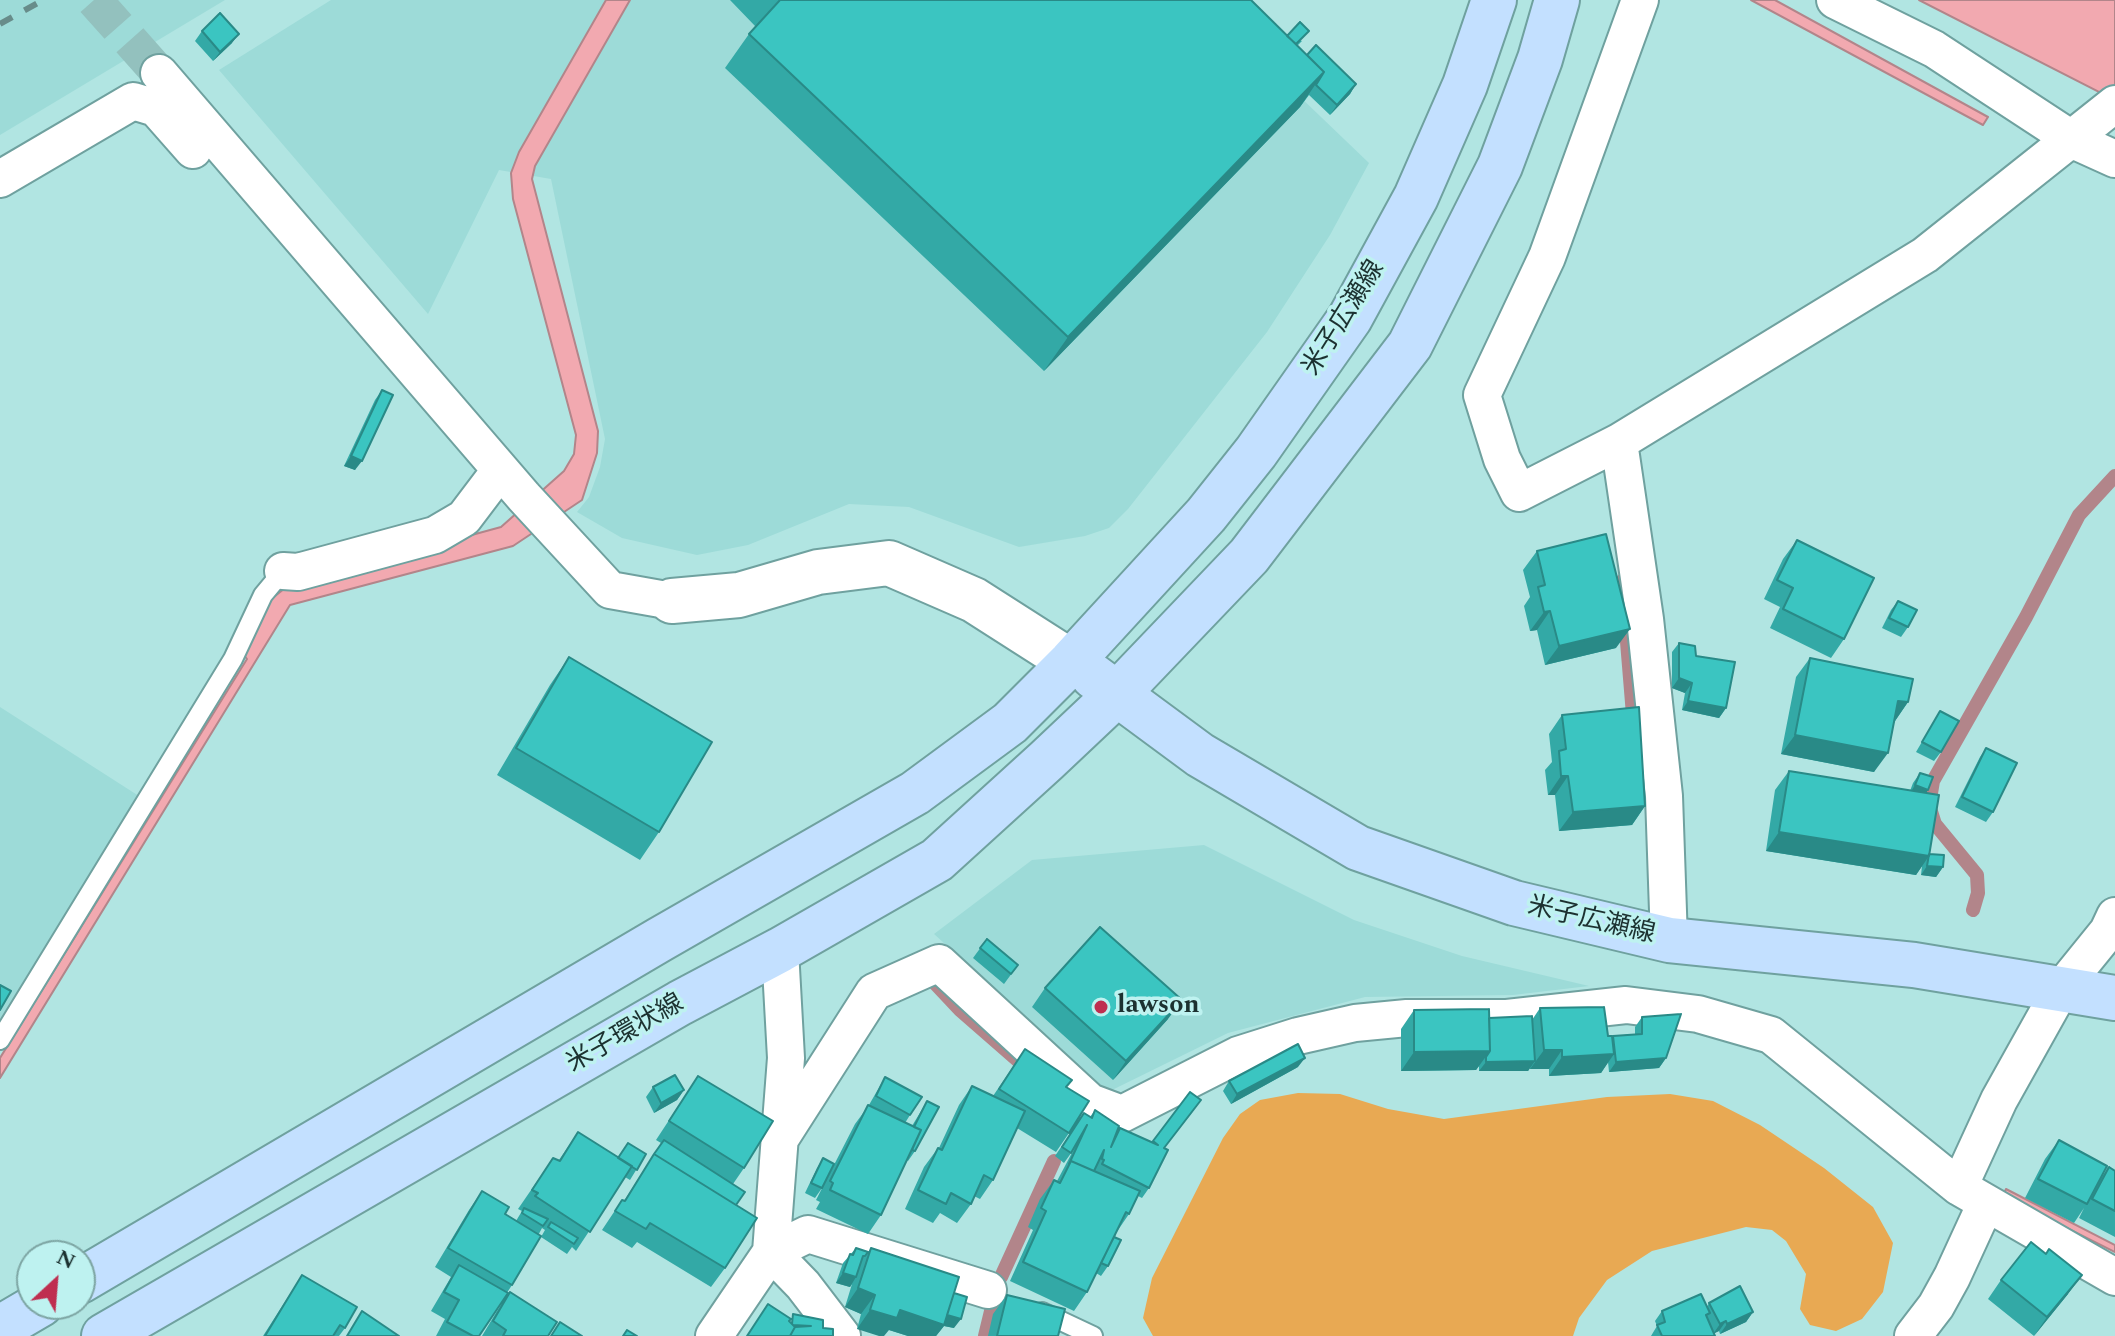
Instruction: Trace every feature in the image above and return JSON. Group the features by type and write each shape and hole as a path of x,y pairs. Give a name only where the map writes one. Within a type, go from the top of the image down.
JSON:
{"main road":[{"name":"米子広瀬線","path":"1494,0 1465,85 1416,197 1350,318 1289,406 1206,515 1071,662 1200,755 1358,848 1514,903 1669,940 1914,965 2115,998"},
{"path":"1118,693 1249,556 1410,345 1500,166 1540,59 1557,0"},
{"path":"96,1272 915,793 1010,723 1071,662"},
{"name":"米子環状線","path":"104,1336 680,1003 937,860 1118,693"}],"street":[{"path":"1640,0 1547,257 1482,395 1502,459 1519,493 1619,442 1925,255 2095,122"},
{"path":"1835,0 2095,122 2115,159"},
{"path":"159,73 511,489 610,590 672,601 739,595 818,572 889,563 974,600 1071,662"},
{"path":"0,179 133,101 156,108 445,435 511,489"},
{"path":"1619,442 1645,619 1664,796 1669,940"},
{"path":"283,571 298,572 435,535 511,489"},
{"path":"1913,1336 1936,1306 1952,1277 1999,1100 2061,989 2108,931 2115,916"},
{"path":"714,1336 771,1252 786,1058 780,950"},
{"path":"780,1139 874,992 939,963 1090,1102 1122,1114 1238,1055 1298,1036 1355,1023 1407,1018 1507,1018 1626,1005 1698,1014 1771,1035 1972,1195 2115,1277"},
{"path":"771,1252 808,1234 994,1292"},
{"path":"771,1252 803,1285 842,1336"}],"lane":[{"path":"0,1040 233,659 263,595 283,571"},
{"path":"1025,1305 1062,1319 1093,1336"}],"shaded area":[{"path":"0,0 225,0 0,135"},
{"path":"331,0 1199,0 1369,163 1330,235 1267,332 1128,509 1109,528 1085,536 1019,547 909,507 849,504 748,545 697,555 622,538 577,512 589,497 600,467 605,439 551,179 499,170 428,314 219,70"},
{"path":"606,0 630,0 535,166 532,179 598,431 597,453 582,500 513,546 290,605 0,1078 0,1058 247,659 243,654 270,600 289,585 501,527 564,471 574,454 576,435 513,199 511,173 519,152"},
{"path":"1751,0 1775,0 1988,117 1983,125"},
{"path":"1919,0 2115,0 2115,100"},
{"path":"0,707 142,798 31,982 25,981 0,1020"},
{"path":"1204,845 1354,920 1462,956 1589,986 1513,995 1365,997 1228,1033 1108,1092 934,934 1032,860"},
{"path":"1298,1093 1340,1094 1388,1109 1444,1119 1607,1097 1670,1094 1713,1101 1760,1125 1824,1168 1873,1207 1893,1243 1883,1292 1862,1319 1836,1331 1810,1325 1800,1309 1806,1274 1786,1241 1772,1230 1746,1227 1652,1251 1607,1280 1579,1318 1573,1336 1153,1336 1143,1318 1152,1278 1223,1138 1240,1114 1260,1100"},
{"path":"2006,1189 2115,1245 2115,1252 2003,1196"}],"building":[{"path":"780,0 1251,0 1324,72 1068,337 749,34"},
{"path":"220,13 239,34 220,52 202,31"},
{"path":"1300,22 1309,31 1296,44 1287,36"},
{"path":"1316,45 1356,84 1337,105 1316,85 1324,72 1307,55"},
{"path":"382,390 393,395 362,461 351,456"},
{"path":"1606,534 1630,629 1559,646 1550,611 1544,612 1538,587 1545,585 1537,551"},
{"path":"1797,540 1874,578 1844,639 1783,609 1793,588 1777,580"},
{"path":"1898,601 1917,610 1908,627 1889,618"},
{"path":"1679,643 1695,646 1696,656 1735,662 1726,708 1688,701 1692,683 1679,678"},
{"path":"569,657 712,742 659,832 516,748"},
{"path":"1810,658 1913,679 1908,702 1898,701 1888,753 1795,735"},
{"path":"1639,707 1645,806 1573,812 1568,776 1561,776 1559,751 1566,749 1562,715"},
{"path":"1940,711 1959,721 1941,752 1922,742"},
{"path":"1986,748 2017,763 1993,812 1962,797"},
{"path":"1789,771 1939,795 1929,856 1779,832"},
{"path":"1920,773 1933,777 1928,790 1915,785"},
{"path":"1929,854 1944,855 1943,867 1927,866"},
{"path":"1100,927 1182,1000 1126,1061 1045,988"},
{"path":"987,939 1018,965 1011,974 980,948"},
{"path":"0,985 11,991 0,1010"},
{"path":"1604,1007 1614,1054 1562,1057 1562,1050 1544,1050 1540,1008"},
{"path":"1489,1009 1490,1051 1414,1052 1414,1010"},
{"path":"1681,1014 1666,1058 1616,1062 1613,1036 1642,1034 1642,1017"},
{"path":"1532,1016 1535,1061 1486,1062 1490,1051 1489,1018"},
{"path":"1298,1044 1305,1058 1237,1094 1229,1081"},
{"path":"1025,1049 1072,1080 1066,1087 1089,1101 1069,1133 999,1089"},
{"path":"675,1075 684,1090 661,1103 653,1087"},
{"path":"698,1076 773,1121 744,1168 669,1121"},
{"path":"885,1077 922,1097 910,1115 876,1096"},
{"path":"972,1086 1025,1111 993,1180 984,1175 971,1204 951,1193 946,1204 918,1190 938,1148 942,1150"},
{"path":"1190,1092 1201,1100 1164,1148 1168,1150 1149,1188 1102,1164 1104,1150 1094,1171 1071,1161 1069,1164 1087,1125 1071,1153 1062,1147 1084,1113 1092,1118 1095,1110 1119,1126 1111,1147 1120,1128 1158,1145 1153,1141"},
{"path":"927,1101 939,1107 915,1151 912,1150 921,1130 914,1127"},
{"path":"868,1105 921,1130 881,1215 830,1190 833,1183 830,1181"},
{"path":"578,1132 632,1166 590,1232 535,1196 538,1193 532,1190 553,1158 560,1161"},
{"path":"664,1140 745,1192 736,1205 654,1154"},
{"path":"2059,1140 2107,1166 2087,1204 2038,1179"},
{"path":"628,1143 646,1154 637,1170 618,1158"},
{"path":"654,1154 757,1218 725,1268 650,1223 646,1229 615,1211 622,1200 625,1201"},
{"path":"823,1158 834,1164 822,1188 811,1183"},
{"path":"1071,1161 1140,1191 1129,1214 1126,1212 1087,1292 1023,1262 1046,1211 1041,1208 1054,1180 1060,1183"},
{"path":"2109,1167 2115,1171 2115,1211 2092,1199"},
{"path":"482,1191 509,1207 505,1214 541,1236 512,1285 448,1248"},
{"path":"524,1208 548,1219 543,1226 522,1213"},
{"path":"551,1222 578,1238 574,1244 548,1227"},
{"path":"1114,1237 1121,1240 1108,1266 1101,1263"},
{"path":"2031,1242 2046,1254 2049,1249 2082,1275 2047,1317 2001,1280"},
{"path":"856,1248 868,1252 863,1256 856,1277 843,1273 850,1254 853,1255"},
{"path":"871,1248 959,1277 944,1325 900,1310 897,1318 870,1310 875,1295 858,1288"},
{"path":"459,1265 508,1293 479,1336 473,1336 447,1322 459,1300 444,1292"},
{"path":"302,1275 357,1307 345,1328 340,1325 333,1336 265,1336"},
{"path":"1740,1286 1753,1312 1720,1324 1709,1303"},
{"path":"510,1292 557,1322 548,1336 503,1336 506,1330 493,1321"},
{"path":"954,1293 967,1297 961,1319 947,1315"},
{"path":"1701,1294 1710,1313 1706,1315 1715,1336 1662,1336 1657,1325 1665,1322 1662,1311"},
{"path":"1007,1295 1065,1309 1058,1336 997,1336"},
{"path":"768,1304 791,1319 789,1321 795,1327 790,1336 747,1336"},
{"path":"362,1311 399,1336 347,1336"},
{"path":"793,1314 823,1320 823,1328 833,1329 833,1336 790,1336 795,1327 811,1326 793,1325"},
{"path":"560,1322 582,1336 551,1336"},
{"path":"627,1330 637,1336 623,1336"}],"waterway":[{"path":"1973,910 1978,893 1977,875 1935,824 1929,805 1933,781 2026,617 2079,515 2115,476"},
{"path":"1622,581 1634,727"},
{"path":"929,977 960,1010 1031,1072"},
{"path":"1001,1277 1054,1161"},
{"path":"985,1336 993,1303"}],"tunnel":[{"path":"94,0 159,73"}],"railway":[{"path":"0,24 43,0"}],"place":[{"name":"lawson","path":"1101,1007"}]}
